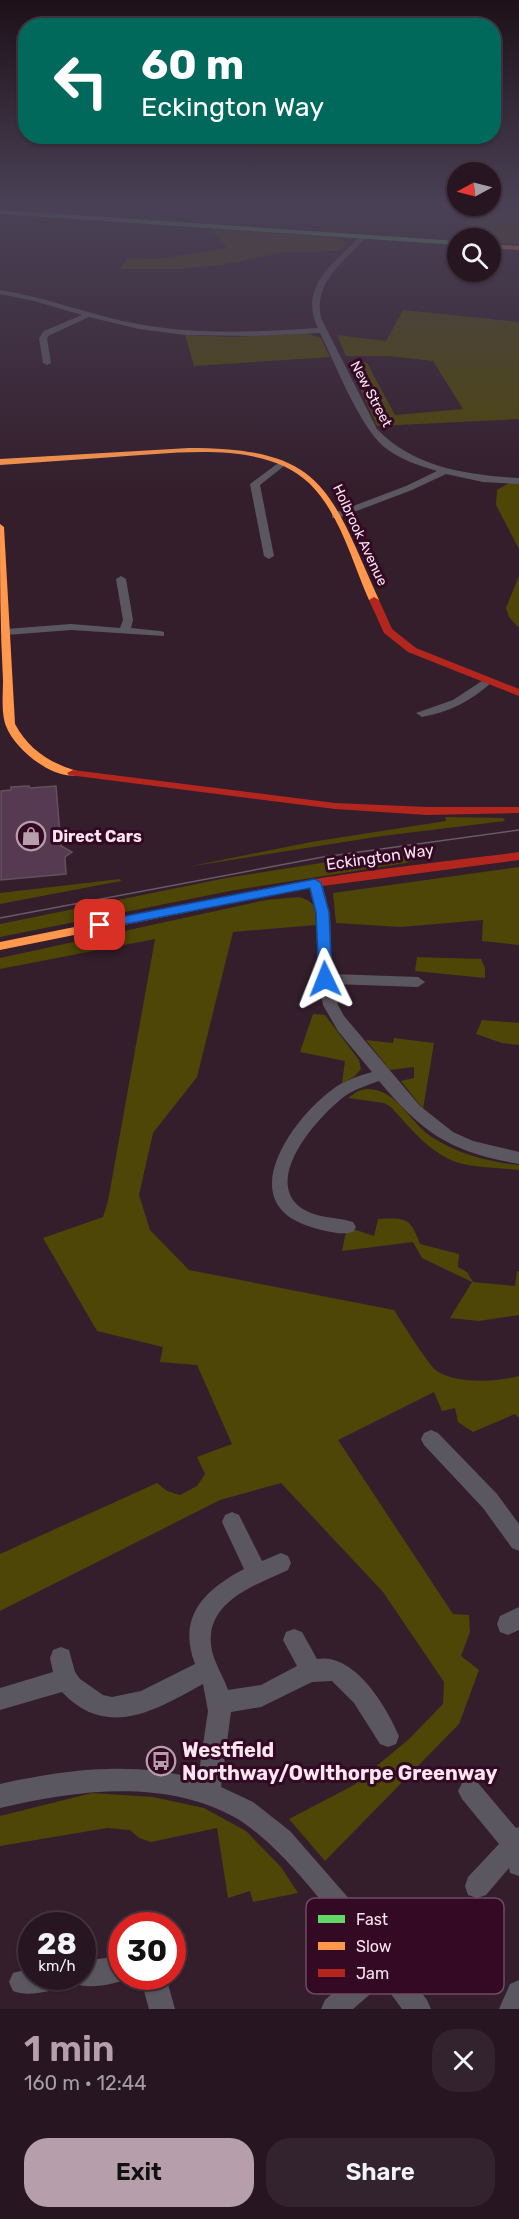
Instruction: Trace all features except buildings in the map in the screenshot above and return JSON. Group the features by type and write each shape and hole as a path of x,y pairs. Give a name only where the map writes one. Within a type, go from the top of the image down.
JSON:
{"street":[{"path":"45,301 138,327 194,334 236,335 323,330"},
{"name":"New Street","path":"315,301 314,310 323,330 379,438 410,459 445,471 483,479 519,481"},
{"path":"47,363 43,338 47,333 90,314"},
{"name":"Holbrook Avenue","path":"0,462 206,450 241,453 281,464 302,473 317,483 328,499 388,631 412,650 519,693"},
{"path":"269,556 255,484 281,464"},
{"path":"335,516 409,488 445,471"},
{"path":"0,527 9,716 15,735 41,761 75,773 258,797 357,806 473,812 519,810"},
{"path":"121,579 128,620 125,630"},
{"path":"6,632 70,627 160,634"},
{"path":"422,713 439,711 458,702 474,694 488,681"},
{"name":"Eckington Way","path":"0,946 315,883 519,856"},
{"path":"315,883 323,912 325,979 328,999 333,1010 382,1074 435,1131 460,1145 488,1154 519,1158"},
{"path":"325,979 418,982"},
{"path":"347,1227 307,1219 295,1212 283,1196 280,1171 291,1146 326,1104 340,1092 382,1074"},
{"path":"431,1439 490,1501 519,1541"},
{"path":"232,1522 257,1574"},
{"path":"208,1793 219,1702 201,1649 201,1628 205,1610 216,1596 281,1563"},
{"path":"294,1640 312,1671"},
{"path":"0,1699 63,1669 75,1690 102,1707 125,1707 155,1697 209,1669"},
{"path":"219,1702 260,1697 312,1671 335,1670 344,1675 388,1736"},
{"path":"0,1796 37,1786 86,1780 141,1779 208,1793 238,1808 273,1831 334,1898"},
{"path":"470,1791 518,1849 477,1886"},
{"path":"157,1990 162,2009"},
{"path":"512,2009 519,1993"},
{"path":"334,2009 351,1994"},
{"path":"407,1994 418,2009"}],"shaded area":[{"path":"403,310 519,322 519,419 377,426 349,364 367,363 395,415 463,409 433,361 388,356 346,356 337,335 386,341"},
{"path":"306,333 321,338 330,357 194,366 185,335 233,337"},
{"path":"509,483 519,483 519,549 496,505 497,490"},
{"path":"519,576 519,628 509,617 506,608"},
{"path":"445,817 503,818 505,821 382,836 187,867 311,842 446,821"},
{"path":"429,846 431,854 406,863 235,890 0,937 0,924 226,878"},
{"path":"519,867 519,945 482,941 483,920 400,927 336,923 333,893"},
{"path":"120,879 121,881 0,904 0,893"},
{"path":"299,897 309,901 314,907 316,925 233,932 197,1077 153,1133 139,1195 150,1230 189,1270 394,1310 428,1361 437,1371 445,1375 477,1381 519,1376 519,1418 515,1414 473,1432 458,1422 455,1408 442,1411 434,1392 338,1440 453,1614 469,1615 470,1632 461,1656 479,1670 459,1724 325,1861 289,1819 354,1785 409,1739 443,1704 444,1682 383,1592 281,1483 220,1500 0,1611 0,1554 157,1483 167,1491 180,1495 197,1486 205,1474 197,1457 232,1444 197,1365 160,1362 163,1347 97,1331 43,1238 103,1217 108,1201 155,939 0,969 0,958 266,900"},
{"path":"417,957 481,959 485,968 485,978 415,971"},
{"path":"313,1014 325,1015 359,1060 361,1069 354,1077 342,1083 345,1061 300,1052"},
{"path":"482,1020 519,1023 519,1045 502,1043 476,1034"},
{"path":"394,1038 434,1043 423,1109 401,1081 414,1078 414,1067 390,1070 366,1040 393,1043"},
{"path":"366,1089 387,1094 426,1133 445,1145 476,1157 519,1165 519,1170 463,1164 442,1155 423,1141 391,1107 384,1103 348,1098"},
{"path":"378,1219 406,1221 410,1224 420,1244 459,1254 458,1267 467,1272 473,1282 515,1286 517,1271 519,1271 519,1315 479,1321 450,1318 472,1282 422,1258 413,1242 342,1251 347,1227 374,1236"},
{"path":"92,1793 153,1797 204,1808 246,1831 281,1867 298,1893 253,1902 250,1891 228,1898 217,1828 151,1842 139,1838 130,1830 107,1828 0,1846 0,1816"}],"tram line":[{"path":"0,918 323,857 519,830"}],"traffic: slow":[{"path":"0,462 189,450 242,452 267,457 290,466 310,479 330,503 374,600"},
{"path":"0,527 10,724 28,750 44,762 73,773"},
{"path":"0,946 273,891"}],"traffic: jam":[{"path":"374,600 388,631 412,650 519,693"},
{"path":"73,773 335,806 427,811 519,810"},
{"path":"273,891 315,883 519,856"}],"place":[{"name":"Direct Cars","path":"31,836"},
{"name":"Westfield Northway/Owlthorpe Greenway","path":"161,1761"}],"route":[{"path":"100,925 315,883 323,912 325,979"}]}
